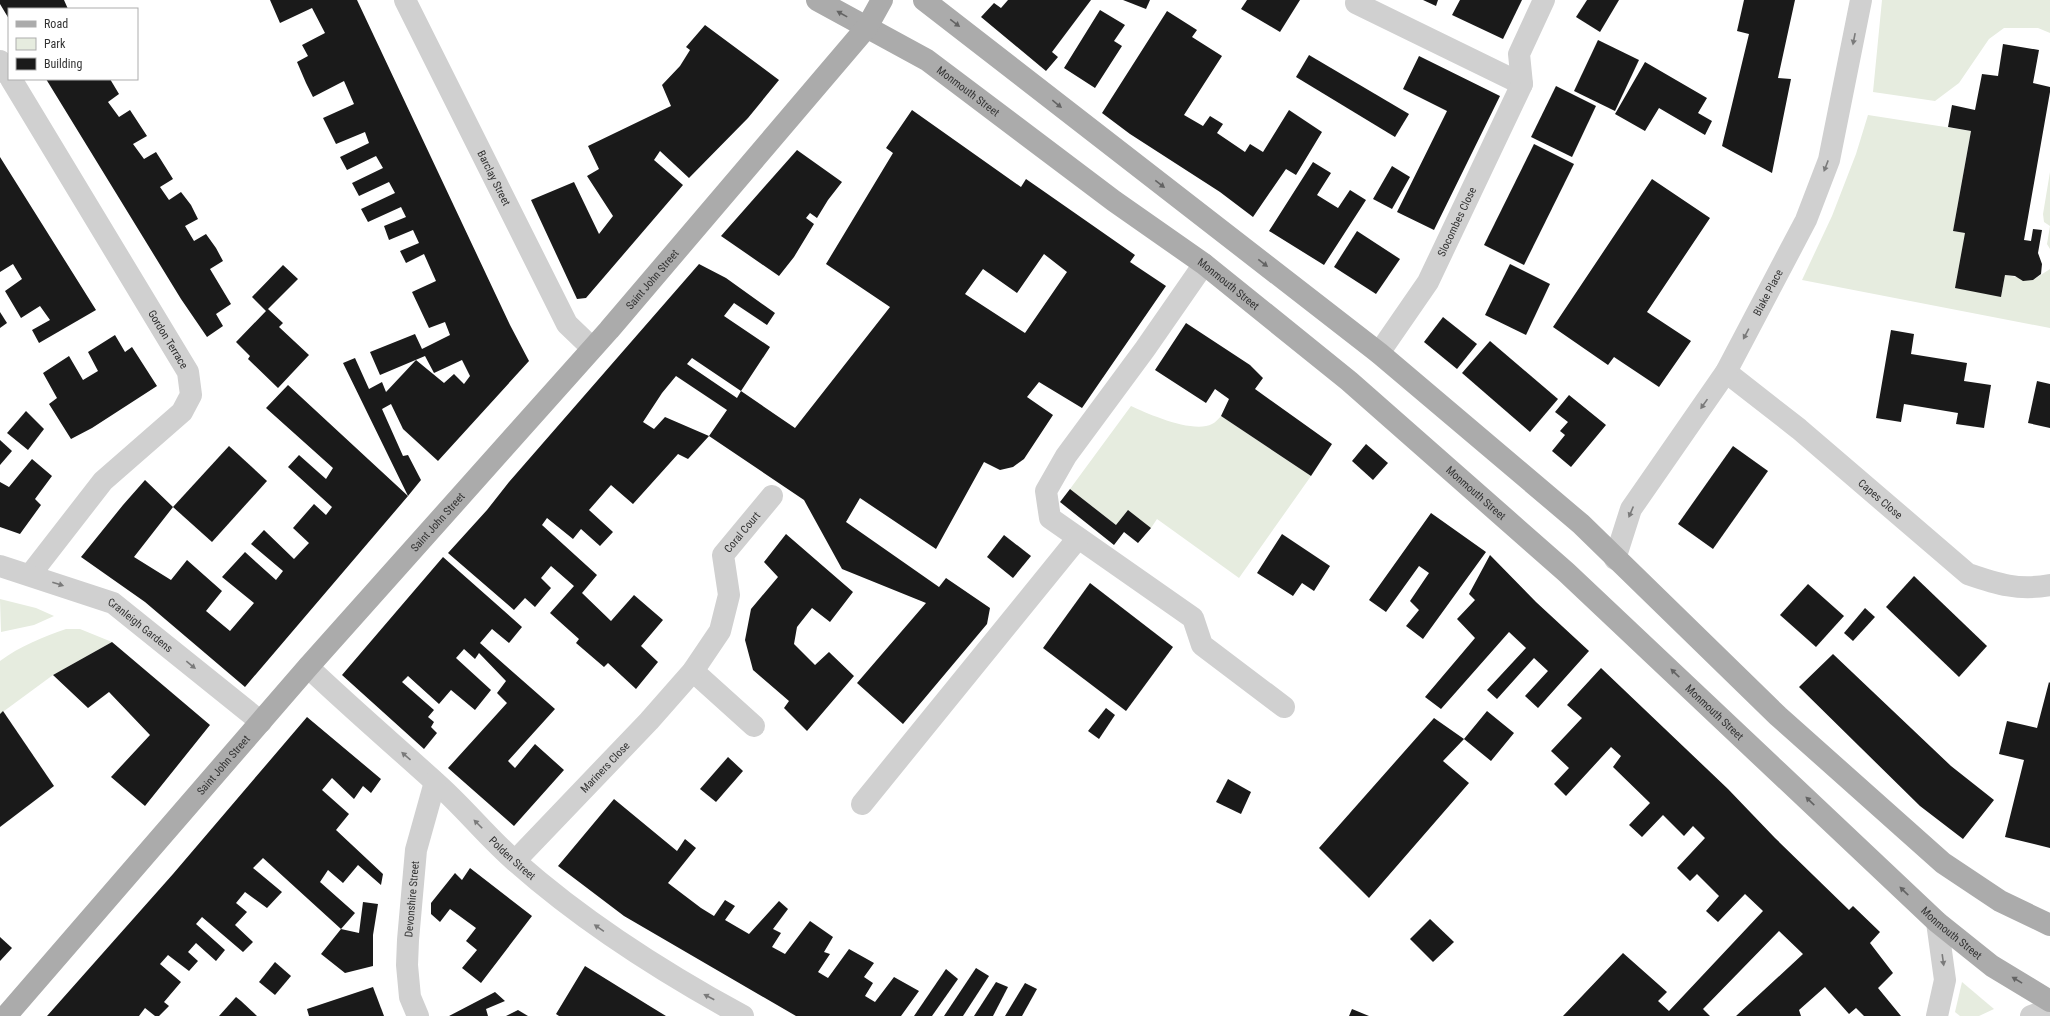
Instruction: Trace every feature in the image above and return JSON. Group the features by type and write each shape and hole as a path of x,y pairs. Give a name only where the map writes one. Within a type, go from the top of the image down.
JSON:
{"main road":[{"name":"Monmouth Street","path":"817,0 927,60 1114,201 1204,264 1349,381 1566,572 1937,922 1992,966 2050,1001"},
{"name":"Saint John Street","path":"6,1016 308,667 592,348 867,27 882,0"},
{"path":"924,0 1379,353 1581,524 1615,559 1778,716 1943,863 2000,901 2050,925"}],"street":[{"name":"Barclay Street","path":"405,0 567,324 592,348"},
{"path":"1522,84 1519,54 1544,0"},
{"name":"Blake Place","path":"1615,559 1631,509 1726,372 1806,220 1829,160 1861,0"},
{"path":"1356,3 1522,84"},
{"path":"0,61 8,74"},
{"name":"Gordon Terrace","path":"12,80 188,372 191,395 182,412 103,482 30,575"},
{"name":"Slocombes Close","path":"1379,353 1428,282 1522,84"},
{"path":"1204,264 1145,349 1066,456 1046,491 1050,518 1193,618 1202,645 1284,707"},
{"name":"Capes Close","path":"1726,372 1799,429 1968,574 2002,586 2036,588 2050,585"},
{"name":"Coral Court","path":"729,595 723,555 772,496"},
{"path":"862,804 1078,538"},
{"name":"Cranleigh Gardens","path":"0,566 112,603 261,722"},
{"name":"Mariners Close","path":"515,862 649,721 693,671 720,631 729,595"},
{"name":"Polden Street","path":"308,667 364,721 435,782 515,862 589,922 644,959 743,1016"},
{"path":"693,671 754,726"},
{"name":"Devonshire Street","path":"418,1016 410,997 407,966 408,940 416,850 435,782"},
{"path":"1937,922 1945,980 1937,1016"},
{"path":"2031,1016 2050,1009"}],"green space":[{"path":"1882,0 2050,0 2050,33 2038,28 2004,28 1989,39 1959,83 1935,101 1873,92"},
{"path":"1868,115 1971,131 1953,231 1965,233 2001,297 2005,275 2033,280 2050,269 2050,328 1802,280 1832,216 1856,154"},
{"path":"2050,172 2050,226 2044,222 2043,214"},
{"path":"2050,226 2050,249 2047,244"},
{"path":"1131,406 1171,422 1194,427 1212,424 1221,416 1311,476 1239,578 1157,519 1151,528 1116,525 1070,489"},
{"path":"0,599 36,608 54,616 34,625 1,632"},
{"path":"66,629 80,629 112,642 53,675 0,714 0,661 32,642"},
{"path":"1962,982 1994,1009 1979,1016 1960,1016 1955,1012"}],"building":[{"path":"0,0 64,0 68,8 8,8 8,17 0,4"},
{"path":"270,0 357,0 510,325 529,361 438,461 403,429 391,404 382,409 403,456 408,455 421,480 408,496 343,363 355,358 369,389 382,382 386,392 416,360 444,383 454,374 464,384 470,376 462,360 434,373 425,356 380,375 370,352 415,334 422,349 450,335 445,322 429,328 412,292 436,281 424,254 406,263 400,251 419,243 413,230 389,240 384,226 406,217 401,207 368,222 361,209 395,193 389,182 359,196 352,183 383,168 376,156 347,170 340,157 369,143 365,132 336,144 323,118 354,104 344,81 313,97 306,83 297,62 308,56 302,45 325,33 312,8 280,23"},
{"path":"1008,0 1091,0 1052,52 1058,57 1046,71 981,17 994,3 1001,8"},
{"path":"1123,0 1150,0 1146,9"},
{"path":"1247,0 1300,0 1280,32 1241,9"},
{"path":"1423,0 1438,0 1436,6"},
{"path":"1460,0 1522,0 1503,39 1452,15"},
{"path":"1587,0 1619,0 1600,32 1576,17"},
{"path":"1744,0 1795,0 1778,78 1791,79 1772,173 1722,146 1749,34 1737,31"},
{"path":"1100,10 1125,25 1114,41 1122,46 1095,88 1064,68"},
{"path":"1167,11 1197,30 1192,37 1222,56 1184,115 1203,126 1210,116 1223,124 1217,133 1245,152 1250,144 1263,152 1289,110 1322,132 1296,175 1286,169 1253,217 1220,192 1130,134 1102,113"},
{"path":"705,25 779,80 748,118 689,178 660,151 654,160 683,185 586,298 577,299 531,200 574,182 599,234 613,216 587,176 599,169 588,146 671,106 662,85 680,66 690,50 686,47"},
{"path":"1598,40 1639,60 1615,111 1574,91"},
{"path":"2003,44 2039,50 2033,83 2050,87 2050,92 2024,240 2031,241 2033,229 2042,230 2038,253 2042,264 2041,274 2033,280 2023,281 2015,276 2005,275 2001,297 1955,288 1965,233 1953,231 1971,131 1948,127 1952,105 1975,110 1982,74 1998,76"},
{"path":"1309,55 1409,114 1395,137 1296,77"},
{"path":"1419,56 1500,96 1434,230 1397,212 1447,111 1403,89"},
{"path":"1645,62 1707,98 1698,113 1712,121 1705,135 1659,108 1645,131 1615,114"},
{"path":"47,80 111,80 119,94 108,102 119,117 130,110 147,136 133,144 144,159 156,152 173,179 160,187 169,200 181,192 191,205 198,219 185,226 194,241 206,234 216,248 223,261 210,269 231,304 216,314 223,326 207,337 181,299"},
{"path":"1556,86 1596,106 1572,157 1531,137"},
{"path":"912,110 1021,187 1026,179 1039,188 1135,255 1130,262 1166,286 1082,408 1039,382 1027,397 1053,415 1024,459 1013,467 1000,470 984,462 936,549 860,498 846,522 939,587 946,578 990,608 987,624 903,724 857,683 926,603 842,569 804,500 709,436 688,459 678,454 633,504 611,485 589,510 613,532 600,546 581,529 573,539 547,518 542,525 597,575 582,593 611,621 634,595 663,620 641,646 658,662 636,689 608,663 604,667 576,643 579,639 550,613 574,586 551,566 541,578 551,588 535,607 525,598 514,610 448,553 487,510 509,482 699,264 726,278 775,313 767,325 734,303 724,316 770,347 741,391 795,428 890,307 826,264 893,153 886,148","holes":["1044,254 1067,272 1025,333 965,294 983,269 1017,293","692,358 741,391 737,398 687,364","676,376 727,410 709,436 665,417 654,429 643,422 662,393"]},
{"path":"1534,144 1574,164 1524,265 1484,245"},
{"path":"797,150 842,182 828,200 817,218 810,213 806,218 814,224 794,257 779,276 721,236"},
{"path":"0,157 96,310 39,343 32,330 50,320 40,306 21,318 5,291 22,279 13,264 0,272"},
{"path":"1313,162 1331,173 1317,195 1338,208 1350,190 1366,200 1324,265 1269,231"},
{"path":"1392,166 1410,177 1392,209 1373,199"},
{"path":"1652,179 1710,218 1647,312 1691,341 1659,387 1614,357 1608,365 1553,327"},
{"path":"1357,231 1400,259 1376,294 1334,267"},
{"path":"1510,264 1550,284 1526,335 1485,315"},
{"path":"283,265 298,279 268,309 283,323 279,327 309,355 278,388 248,359 250,356 236,342 266,311 252,297"},
{"path":"0,312 7,323 0,328"},
{"path":"1443,317 1477,344 1457,369 1424,342"},
{"path":"1186,323 1250,365 1263,378 1255,389 1332,444 1311,476 1221,416 1229,399 1215,389 1206,403 1155,370"},
{"path":"1891,330 1914,334 1911,354 1967,363 1964,381 1991,385 1984,428 1956,424 1958,413 1904,404 1901,422 1876,418"},
{"path":"115,335 125,352 132,347 157,386 92,428 71,439 49,404 57,398 43,373 69,356 83,380 98,371 88,352"},
{"path":"1490,341 1558,399 1530,432 1462,373"},
{"path":"2037,381 2050,384 2050,428 2028,423"},
{"path":"288,385 408,496 245,687 145,602 81,557 145,480 173,507 134,557 171,580 187,560 222,591 206,611 230,631 254,603 222,577 245,552 276,580 283,571 251,544 264,530 294,559 309,543 293,528 314,504 326,515 332,507 288,467 299,455 326,479 333,468 266,408"},
{"path":"1569,395 1606,425 1571,467 1552,451 1565,435 1560,431 1568,422 1555,412"},
{"path":"26,411 44,429 28,450 7,433"},
{"path":"0,440 12,451 0,465"},
{"path":"1366,444 1388,463 1373,480 1352,461"},
{"path":"229,446 267,481 212,542 173,507"},
{"path":"1733,446 1768,471 1713,549 1678,524"},
{"path":"32,459 52,476 35,499 41,505 20,534 0,527 0,482 9,487"},
{"path":"1070,489 1116,525 1128,510 1151,528 1138,543 1124,532 1114,545 1060,502"},
{"path":"1431,513 1486,552 1423,639 1406,626 1419,610 1410,601 1429,573 1419,566 1386,612 1369,600"},
{"path":"786,534 853,592 830,622 812,608 797,627 794,644 815,665 829,652 854,676 807,731 784,708 789,701 753,670 745,640 751,609 778,577 764,562"},
{"path":"1282,534 1330,566 1314,591 1302,583 1293,596 1257,573"},
{"path":"1004,535 1031,556 1013,578 987,557"},
{"path":"1490,555 1536,602 1589,651 1538,708 1525,696 1548,671 1534,658 1497,699 1487,690 1526,648 1509,632 1441,709 1425,697 1475,638 1457,619 1475,600 1469,594"},
{"path":"443,557 522,627 509,643 492,629 480,643 555,709 508,761 515,768 535,744 564,770 514,826 448,768 507,703 497,693 506,681 479,653 475,659 464,649 456,658 491,690 475,710 451,690 439,704 408,676 402,682 434,710 428,717 434,722 431,727 437,733 424,749 342,675"},
{"path":"1914,576 1987,646 1959,677 1886,607"},
{"path":"1090,583 1173,647 1126,711 1043,648"},
{"path":"1808,584 1844,616 1816,647 1780,615"},
{"path":"1865,608 1875,617 1853,641 1844,633"},
{"path":"112,642 210,725 145,806 111,777 150,735 109,692 88,708 53,675"},
{"path":"1833,654 1951,766 1994,800 1963,839 1920,806 1799,687"},
{"path":"1601,668 1728,789 1775,838 1849,910 1853,906 1880,932 1870,943 1893,973 1878,988 1901,1016 1864,1016 1856,1008 1849,1014 1825,987 1799,1010 1801,1016 1736,1016 1803,954 1779,931 1703,1009 1710,1016 1563,1016 1623,953 1667,992 1658,1001 1669,1011 1763,911 1745,894 1718,922 1706,911 1719,896 1697,874 1690,881 1677,868 1705,838 1693,826 1684,836 1663,815 1642,837 1629,825 1650,803 1613,767 1621,756 1611,747 1566,796 1554,784 1569,768 1551,751 1582,718 1567,705"},
{"path":"2049,682 2050,848 2005,837 2024,760 1999,754 2007,721 2037,728"},
{"path":"1106,708 1115,715 1099,739 1088,731"},
{"path":"3,711 54,786 0,827 0,714"},
{"path":"1487,711 1514,733 1491,761 1464,739"},
{"path":"307,717 381,779 371,793 363,786 354,799 332,778 322,790 349,814 336,830 383,874 381,885 358,865 343,883 328,870 320,882 355,913 341,929 263,858 253,868 282,892 267,908 245,892 236,903 247,912 235,925 253,942 243,952 202,917 196,924 225,950 216,961 196,943 188,952 198,961 189,971 168,955 160,964 181,982 164,1002 169,1006 159,1016 155,1016 145,1008 139,1016 47,1016 173,874"},
{"path":"1434,718 1464,739 1443,761 1469,783 1369,898 1319,848"},
{"path":"728,757 743,771 716,802 700,789"},
{"path":"1228,779 1251,792 1241,814 1216,802"},
{"path":"614,799 677,851 685,839 696,848 668,883 701,908 714,916 725,900 735,906 725,920 749,934 779,901 788,909 773,929 781,933 772,947 785,954 810,921 833,937 824,952 830,954 818,972 828,978 849,949 874,963 864,977 873,983 865,996 875,1002 894,977 919,991 901,1016 796,1016 624,916 558,866"},
{"path":"470,868 532,916 481,983 462,968 477,950 466,941 476,928 450,909 440,922 431,914 431,903 455,873 462,880"},
{"path":"363,902 378,904 373,935 373,966 345,973 321,954 341,929 359,933"},
{"path":"1430,919 1454,942 1433,962 1410,939"},
{"path":"0,937 12,948 0,961"},
{"path":"275,962 291,976 275,995 259,982"},
{"path":"585,966 666,1016 559,1016 556,1014"},
{"path":"976,968 989,976 963,1016 944,1016"},
{"path":"946,969 958,979 932,1016 914,1016"},
{"path":"996,982 1008,987 993,1016 974,1016"},
{"path":"1025,983 1037,989 1022,1016 1005,1016"},
{"path":"373,987 384,1016 309,1016 307,1009"},
{"path":"495,992 505,1001 486,1009 488,1016 449,1016"},
{"path":"236,997 241,1001 257,1016 219,1016"},
{"path":"1352,1009 1369,1016 1349,1016"},
{"path":"518,1010 528,1016 506,1016"}]}
